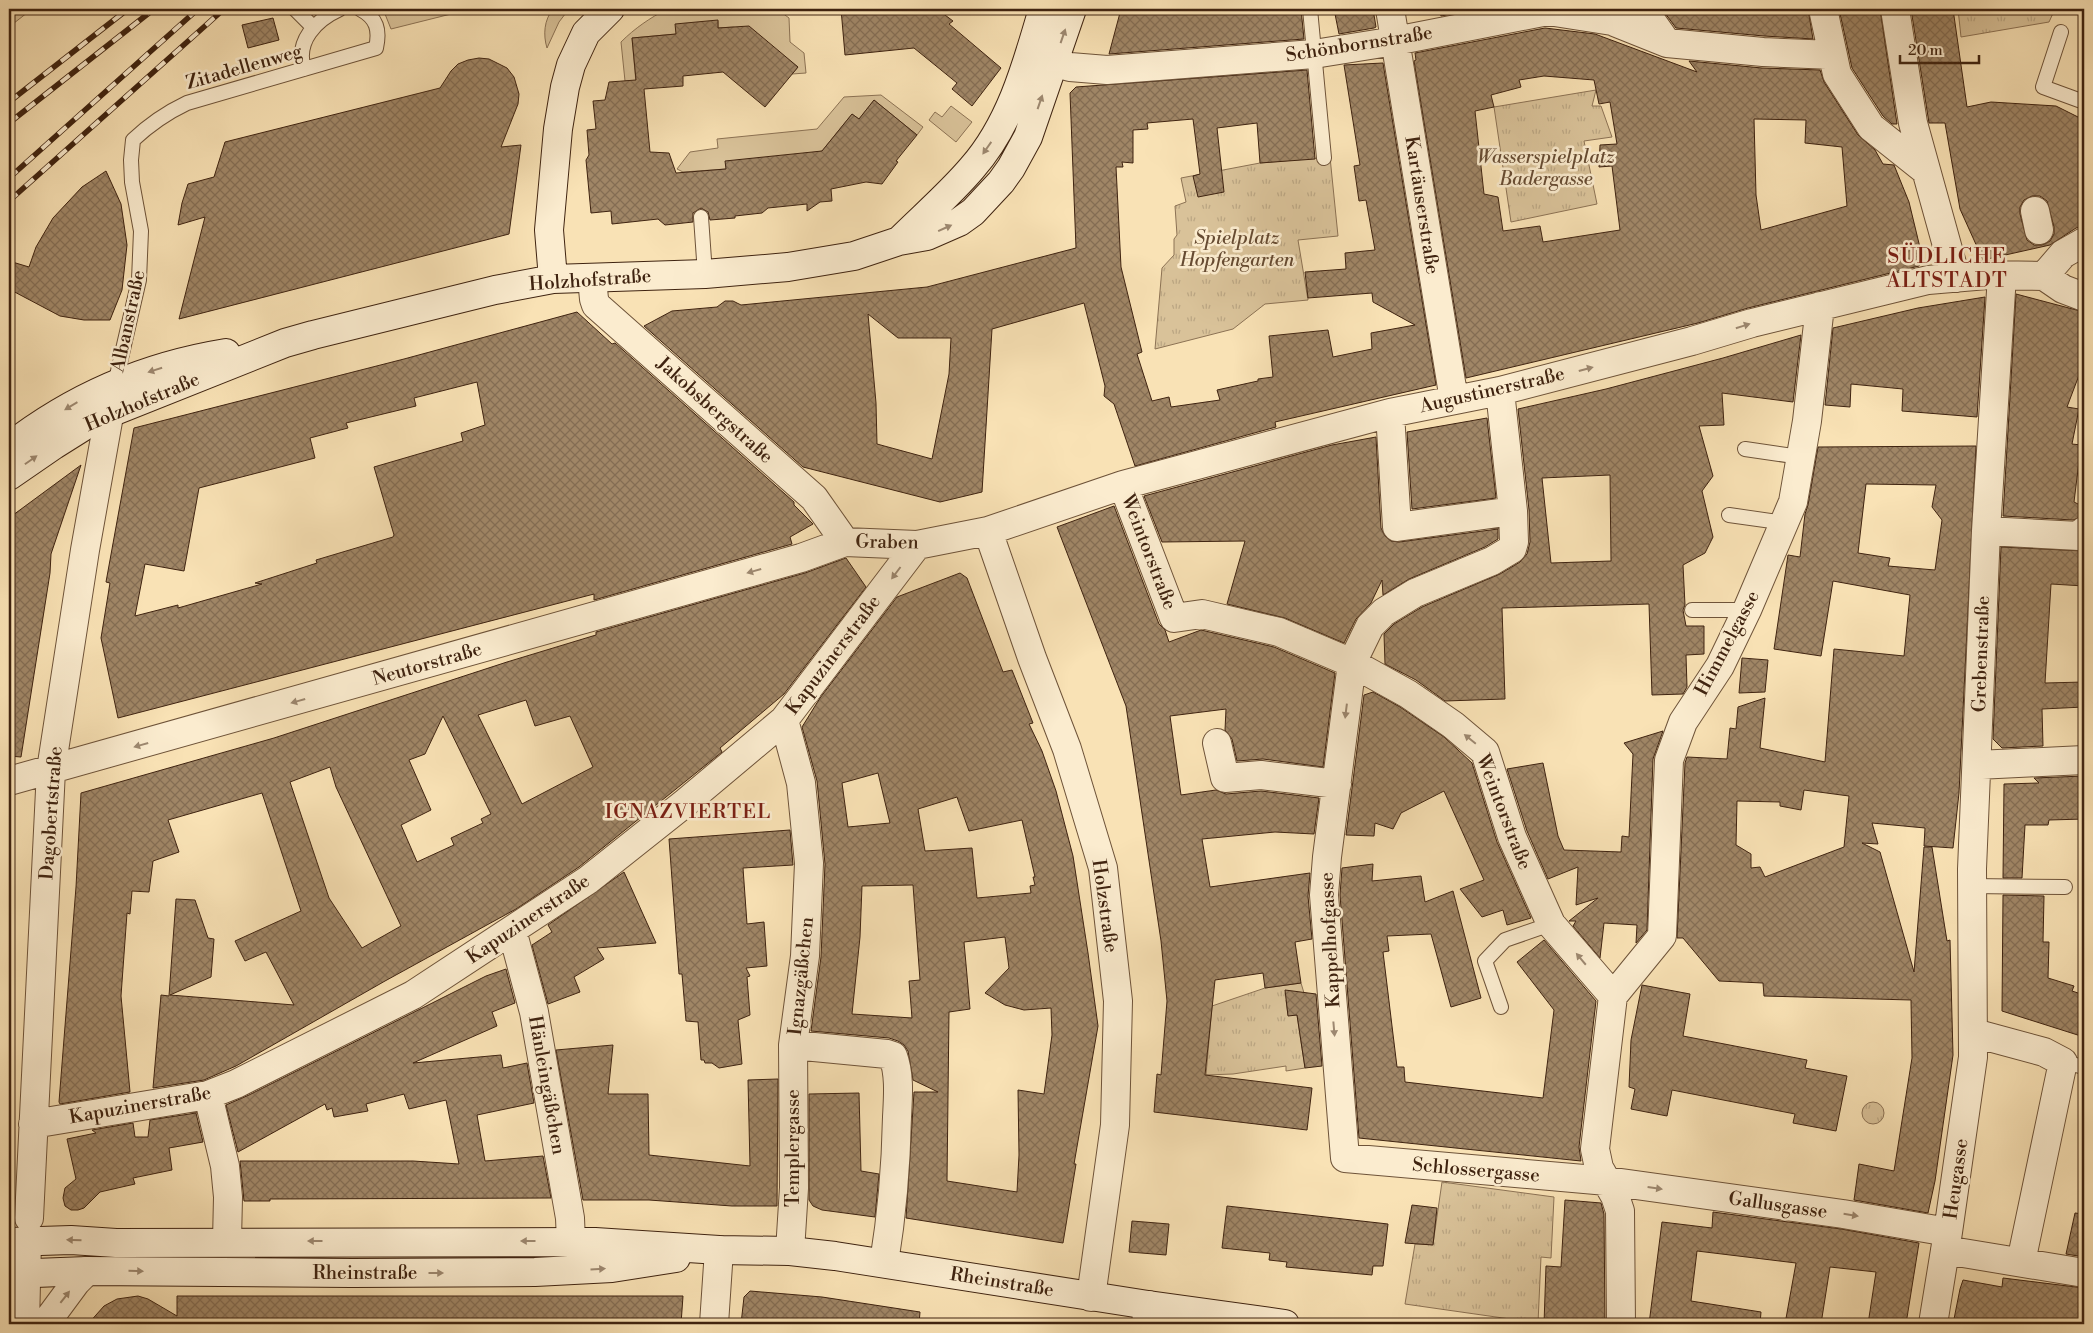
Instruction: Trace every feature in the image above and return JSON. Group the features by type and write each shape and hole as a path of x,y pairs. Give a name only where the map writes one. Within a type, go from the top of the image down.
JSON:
{"street":[{"path":"553,279 549,230 558,129 565,87 571,65 586,33 610,9"},
{"path":"1041,60 1043,9"},
{"path":"1041,60 1072,9"},
{"name":"Kartäuserstraße","path":"1390,9 1454,400"},
{"path":"1643,9 1667,43"},
{"path":"1823,9 1837,74 1871,127 1926,170"},
{"path":"1895,9 1914,124 1956,278"},
{"name":"Schönbornstraße","path":"1041,60 1070,68 1107,70 1314,54 1548,11 1612,21 1667,43 1833,55"},
{"name":"Holzhofstraße","path":"9,448 48,420 79,401 115,384 155,369 195,358 285,343 495,290 553,279 705,274 788,267 854,256 899,241 973,168 1000,129 1041,60"},
{"path":"2039,229 2044,276 2062,289 2084,297"},
{"path":"2044,276 2063,254 2084,242"},
{"name":"Augustinerstraße","path":"988,531 1123,485 1390,413 1500,391 1820,306 1928,280 2002,275 2044,276"},
{"name":"Grebenstraße","path":"1974,1033 1972,886 1986,530 2002,275"},
{"name":"Jakobsbergstraße","path":"592,278 596,305 814,498 844,542"},
{"name":"Himmelgasse","path":"1613,996 1662,936 1669,760 1683,722 1720,666 1747,610 1785,523 1792,502 1807,421 1820,306"},
{"name":"Holzhofstraße","path":"9,476 54,445 110,413 285,343"},
{"name":"Albanstraße","path":"110,413 115,384"},
{"path":"1390,413 1397,527 1513,511 1500,391"},
{"name":"Dagobertstraße","path":"25,1324 17,1274 33,1124 51,770 85,550 110,413"},
{"name":"Weintorstraße","path":"1123,485 1174,618 1202,614 1279,632 1352,663 1408,694 1453,725 1485,752 1512,837 1551,924 1613,996"},
{"name":"Kappelhofgasse","path":"1345,1158 1324,894 1352,663 1370,626 1384,612 1415,593 1492,561 1512,549 1514,542 1513,511"},
{"path":"1986,530 2079,536 2084,531"},
{"name":"Graben","path":"844,542 917,545 988,531"},
{"name":"Holzstraße","path":"988,531 1032,658 1067,749 1103,868 1118,1001 1115,1125 1092,1297"},
{"name":"Neutorstraße","path":"9,781 801,558 844,542"},
{"name":"Kapuzinerstraße","path":"33,1124 208,1095 236,1084 413,996 588,880 685,803 784,720 917,545"},
{"name":"Ignazgäßchen","path":"784,720 801,782 809,863 806,956 794,1045 893,1056 898,1090 896,1172 884,1263"},
{"path":"1216,743 1225,778 1261,775 1337,784"},
{"path":"1977,765 2084,760"},
{"name":"Hänleingäßchen","path":"512,930 534,1012 567,1199 571,1242"},
{"path":"1613,996 1595,1149 1599,1168 1615,1196 1620,1211 1621,1324"},
{"path":"1974,1033 2044,1052 2074,1065 2020,1262"},
{"name":"Heugasse","path":"1933,1324 1947,1241 1973,1057 1974,1033"},
{"name":"Templergasse","path":"790,1251 794,1188 794,1045"},
{"path":"208,1095 225,1166 228,1198 227,1241"},
{"name":"Schlossergasse","path":"1345,1158 1607,1181"},
{"name":"Gallusgasse","path":"1607,1181 1843,1214 2020,1262 2084,1273"},
{"name":"Rheinstraße","path":"21,1234 227,1241 571,1242 719,1250 790,1251 884,1263 1092,1297 1147,1315 1285,1324"},
{"path":"714,1324 719,1250"},
{"name":"Rheinstraße","path":"17,1274 87,1271 535,1272 612,1268 719,1250"},
{"path":"44,1324 76,1282 87,1271"}],"lane":[{"path":"295,9 313,27"},
{"path":"304,69 301,58 307,36 319,20 340,9"},
{"name":"Zitadellenweg","path":"133,140 148,125 165,113 187,103 376,48 378,31 376,25 373,18 360,9"},
{"path":"1310,9 1324,158"},
{"path":"2061,32 2043,87 2084,102"},
{"name":"Albanstraße","path":"115,384 139,280 141,231 132,182 131,160 133,140"},
{"path":"701,217 705,274"},
{"path":"1745,449 1800,457"},
{"path":"1729,515 1785,523"},
{"path":"1692,610 1747,610"},
{"path":"1972,886 2066,887"},
{"path":"1501,1007 1485,961 1505,940 1551,924"}],"green space":[{"path":"9,9 32,9 9,27"},
{"path":"383,9 471,9 391,29"},
{"path":"553,9 569,9 559,22 547,48 545,28"},
{"path":"667,9 777,9 789,18 790,42 804,53 806,73 792,74 798,67 734,27 718,28 718,21 676,34 632,38 636,83 625,81 621,42 643,24"},
{"path":"1958,9 2055,9 2049,22 1961,37"},
{"name":"Wasserspielplatz Badergasse","path":"1596,90 1592,106 1601,106 1612,137 1584,141 1597,204 1511,222 1494,107"},
{"path":"881,95 923,127 917,135 874,100 859,119 852,114 822,151 726,169 683,172 677,169 690,152 718,148 717,139 817,129 844,97"},
{"path":"951,106 972,122 956,142 929,120 935,112 942,117"},
{"name":"Spielplatz Hopfengarten","path":"1330,157 1338,236 1298,240 1308,300 1265,304 1233,329 1155,349 1162,268 1174,255 1174,239 1177,235 1175,206 1186,202 1181,178 1260,163"},
{"path":"1301,983 1304,993 1286,1000 1288,1015 1297,1015 1305,1068 1286,1071 1286,1066 1233,1074 1206,1075 1212,1006 1265,988"},
{"path":"1873,1102 1881,1105 1884,1113 1881,1121 1873,1124 1865,1121 1862,1113 1865,1105"},
{"path":"1442,1182 1554,1197 1551,1258 1541,1257 1538,1323 1405,1304 1415,1244 1433,1244"}],"building":[{"path":"841,9 937,9 953,21 949,24 1001,68 972,106 952,89 957,83 914,48 845,55"},
{"path":"1121,9 1301,9 1304,39 1109,54"},
{"path":"1334,9 1373,9 1376,27 1339,34"},
{"path":"1439,9 1478,9 1441,16"},
{"path":"1662,9 1808,9 1813,39 1676,28"},
{"path":"1839,9 1880,9 1897,124 1892,124 1883,116 1852,68"},
{"path":"1911,9 1953,9 1967,107 1991,102 2056,106 2084,120 2084,226 2076,228 2050,245 1983,260 1960,209 1945,123 1929,123","holes":["2032,196 2040,196 2047,201 2054,234 2050,241 2042,245 2034,245 2027,240 2020,207 2024,200"]},
{"path":"273,18 279,40 248,48 242,25"},
{"path":"718,20 718,28 749,26 798,67 765,107 723,72 683,76 683,86 644,89 650,152 669,153 676,173 726,169 725,161 822,151 852,114 859,119 874,100 917,135 896,161 898,162 882,184 866,182 831,189 832,201 820,202 807,211 807,204 768,208 762,213 710,220 708,212 701,208 693,213 693,222 665,225 658,219 612,224 611,211 591,213 586,160 589,155 587,130 596,129 593,101 605,100 609,82 636,80 632,38 676,34 675,24"},
{"path":"1545,28 1595,34 1697,72 1689,61 1762,68 1820,70 1824,82 1858,135 1875,150 1883,164 1894,165 1909,202 1923,260 1919,266 1748,308 1698,323 1466,378 1414,61 1416,60 1415,53","holes":["1544,76 1594,80 1599,104 1610,102 1617,144 1600,145 1599,167 1612,166 1620,230 1543,242 1540,226 1503,231 1498,197 1484,194 1475,111 1494,107 1491,95 1521,87 1519,80","1754,119 1806,120 1805,143 1842,147 1847,206 1761,230 1756,195"]},
{"path":"479,58 489,59 507,68 514,77 519,94 518,104 501,147 521,145 509,234 179,319 205,217 178,225 182,203 188,184 214,177 225,142 440,88 458,64"},
{"path":"1383,63 1436,385 1275,422 1276,427 1135,466 1114,404 1104,396 1105,386 1084,303 992,329 982,492 940,502 803,467 644,326 672,311 717,307 725,301 733,301 741,305 927,287 1076,248 1070,93 1076,87 1307,70 1315,159 1260,163 1257,123 1217,128 1224,192 1198,197 1193,176 1200,174 1193,119 1147,123 1148,129 1133,130 1133,163 1122,162 1123,167 1116,167 1121,267 1142,352 1137,354 1152,401 1169,397 1171,407 1220,400 1217,390 1273,377 1269,336 1328,330 1333,357 1372,349 1371,333 1415,325 1373,302 1372,293 1308,298 1305,272 1346,269 1345,253 1375,250 1366,200 1359,201 1354,166 1360,165 1344,65","holes":["868,314 898,338 951,338 949,374 932,459 877,444 876,403"]},
{"path":"106,171 121,204 127,245 122,290 110,320 84,320 60,316 9,289 9,261 29,267 36,247 53,218 82,187"},
{"path":"2016,294 2084,312 2084,362 2067,407 2079,409 2072,444 2081,445 2074,502 2084,507 2084,516 2073,520 2003,516"},
{"path":"1985,297 1977,417 1902,411 1903,389 1851,384 1850,407 1825,405 1833,328 1918,308"},
{"path":"577,312 612,344 615,343 794,502 794,505 813,524 790,537 792,544 594,600 594,594 118,718 101,638 110,583 106,582 134,428 404,359","holes":["477,382 485,425 461,433 463,441 374,467 393,537 316,560 317,563 255,583 262,584 178,608 178,605 135,616 145,564 184,571 199,488 315,458 310,438 348,428 346,423 416,406 414,398"]},
{"path":"1801,335 1793,402 1722,393 1724,425 1699,426 1713,476 1702,491 1713,537 1705,553 1683,565 1685,605 1683,610 1686,626 1704,626 1704,654 1686,655 1687,687 1683,694 1652,695 1649,604 1502,608 1505,699 1445,701 1416,680 1385,664 1384,634 1394,624 1422,607 1500,574 1520,562 1527,554 1530,542 1529,510 1518,409 1606,389","holes":["1610,475 1611,561 1551,563 1542,478"]},
{"path":"1487,418 1496,498 1412,509 1407,432"},
{"path":"1376,437 1381,528 1385,536 1391,541 1399,542 1498,529 1498,539 1485,547 1409,579 1383,595 1382,580 1371,603 1356,619 1344,643 1285,618 1227,604 1245,541 1162,542 1144,496 1332,445"},
{"path":"1976,446 1959,793 1953,848 1924,846 1925,828 1872,823 1878,844 1862,843 1880,852 1914,972 1924,847 1932,847 1947,941 1950,940 1953,1055 1935,1181 1928,1213 1854,1200 1859,1164 1894,1171 1912,1058 1911,1000 1764,996 1763,983 1719,981 1683,938 1677,938 1685,763 1687,757 1727,759 1730,728 1736,729 1738,707 1765,698 1760,748 1825,762 1834,649 1904,656 1910,595 1833,581 1821,656 1774,649 1788,555 1800,557 1805,514 1818,447","holes":["1866,484 1936,485 1932,507 1942,520 1935,570 1888,566 1890,558 1858,553","1804,790 1849,796 1844,847 1765,877 1760,867 1751,868 1751,854 1736,845 1737,801 1780,802 1780,806 1801,810"]},
{"path":"81,465 51,554 50,573 21,757 9,756 9,518"},
{"path":"1114,506 1159,624 1165,630 1169,642 1201,630 1274,647 1335,673 1323,767 1263,759 1237,761 1232,739 1225,730 1226,709 1170,716 1181,795 1216,790 1226,794 1261,791 1319,798 1314,834 1275,832 1202,839 1210,887 1310,873 1308,896 1312,939 1295,942 1301,983 1265,988 1263,973 1215,980 1205,1075 1312,1088 1307,1130 1154,1112 1157,1074 1161,1075 1167,1001 1161,941 1126,706 1057,527"},
{"path":"2001,547 2084,551 2084,586 2051,584 2045,683 2084,682 2084,707 2042,709 2043,746 2002,748 1993,739"},
{"path":"846,558 866,587 784,694 720,748 722,752 579,867 516,909 236,1066 204,1080 153,1088 161,995 169,996 176,899 195,900 208,938 214,939 211,977 170,995 294,1005 266,952 245,961 235,941 301,911 262,793 168,820 179,852 153,861 149,892 132,891 130,914 127,913 121,996 130,1092 60,1104 81,793 274,738 596,635 596,632 805,573","holes":["526,700 535,726 570,716 593,767 522,804 478,715","443,716 491,814 481,819 483,823 451,838 454,845 417,862 401,825 431,810 409,760 425,754","330,767 336,787 401,926 362,948 329,898 290,782"]},
{"path":"960,573 967,578 1003,672 1012,670 1033,723 1029,724 1042,751 1056,791 1073,856 1098,1026 1074,1164 1076,1164 1063,1243 906,1218 914,1092 938,1092 913,1080 908,1051 898,1041 889,1038 811,1031 821,957 825,864 817,781 802,727 820,698 897,597","holes":["878,773 890,823 848,827 842,783","957,797 969,831 1022,820 1035,877 1033,877 1035,885 1030,886 1031,893 977,898 972,848 925,851 918,809","913,885 920,980 909,981 912,1018 852,1014 860,937 862,886","1005,937 1009,968 985,993 1005,1005 1024,1010 1051,1008 1052,1035 1044,1094 1018,1090 1019,1155 1017,1192 947,1181 949,1012 970,1009 964,942"]},
{"path":"1742,658 1768,660 1765,692 1739,693"},
{"path":"1373,692 1400,707 1444,737 1472,763 1497,842 1531,918 1507,925 1503,910 1482,917 1460,889 1484,880 1444,791 1401,813 1393,829 1375,823 1374,836 1346,835 1364,695"},
{"path":"1663,731 1653,759 1647,930 1636,943 1637,925 1604,923 1600,958 1573,926 1576,921 1569,921 1598,898 1576,905 1578,867 1548,879 1527,831 1507,769 1543,763 1558,836 1564,850 1621,852 1622,836 1629,837 1633,754 1624,743"},
{"path":"2084,776 2084,819 2049,820 2048,825 2025,825 2022,878 2003,878 2004,784 2039,783 2034,778"},
{"path":"790,830 793,865 743,868 747,924 764,922 767,966 746,968 750,976 747,977 750,1015 738,1020 742,1064 719,1068 712,1063 705,1063 704,1060 701,1060 698,1022 686,1021 682,974 679,974 669,839"},
{"path":"1373,864 1372,881 1421,876 1425,902 1453,891 1481,998 1451,1007 1431,934 1387,936 1389,951 1383,952 1397,1067 1404,1067 1405,1082 1543,1098 1554,1010 1517,962 1544,940 1596,1001 1579,1147 1581,1161 1359,1138 1340,895 1342,868"},
{"path":"624,872 656,943 597,948 604,959 574,977 580,992 548,1004 532,945 552,932 548,925"},
{"path":"2003,895 2044,896 2043,942 2049,942 2048,978 2074,986 2072,991 2084,995 2084,1037 2002,1011"},
{"path":"506,969 515,1003 492,1012 497,1026 413,1063 501,1055 503,1068 527,1063 534,1103 477,1115 485,1161 543,1156 551,1198 270,1199 270,1201 244,1201 240,1161 413,1161 459,1164 446,1100 409,1109 404,1094 366,1104 368,1111 334,1117 332,1108 327,1110 325,1104 238,1152 226,1105 486,976"},
{"path":"1642,985 1690,994 1683,1036 1807,1060 1805,1068 1847,1076 1836,1131 1793,1123 1795,1114 1672,1090 1667,1116 1631,1109 1635,1089 1629,1087 1631,1040"},
{"path":"1285,990 1316,994 1322,1066 1305,1068 1297,1015 1288,1016"},
{"path":"613,1045 608,1094 648,1094 649,1155 750,1166 748,1080 778,1079 777,1206 732,1206 649,1200 583,1200 556,1050"},
{"path":"859,1093 861,1171 879,1174 875,1217 822,1210 813,1206 809,1200 809,1094"},
{"path":"196,1113 203,1142 169,1148 172,1170 133,1178 135,1184 100,1192 84,1208 71,1210 65,1206 63,1198 65,1188 76,1179 67,1139 96,1133 92,1130 133,1123 135,1137 148,1137 150,1120"},
{"path":"1565,1200 1601,1203 1604,1214 1605,1324 1544,1324 1546,1266 1561,1267"},
{"path":"1412,1205 1437,1208 1433,1245 1405,1243"},
{"path":"1227,1206 1388,1224 1383,1266 1373,1266 1372,1275 1286,1267 1287,1262 1269,1260 1270,1253 1222,1248"},
{"path":"1713,1212 1841,1229 1919,1243 1906,1324 1868,1324 1876,1272 1830,1267 1821,1324 1785,1324 1796,1263 1697,1251 1691,1301 1761,1312 1760,1324 1649,1324 1662,1222 1712,1228"},
{"path":"2075,1213 2084,1214 2084,1257 2066,1254"},
{"path":"1132,1221 1169,1224 1166,1255 1129,1252"},
{"path":"2003,1278 2084,1288 2084,1324 1953,1324 1963,1280 2002,1287"},
{"path":"750,1291 822,1297 920,1312 919,1324 741,1324 744,1297"},
{"path":"138,1296 148,1299 177,1316 177,1296 683,1296 681,1324 88,1324 104,1306 117,1299"}],"railway":[{"path":"9,102 128,9"},
{"path":"9,123 154,9"},
{"path":"9,178 198,9"},
{"path":"9,201 224,9"}],"district":[{"name":"SÜDLICHE ALTSTADT","path":"1947,269"},
{"name":"IGNAZVIERTEL","path":"688,812"}]}
